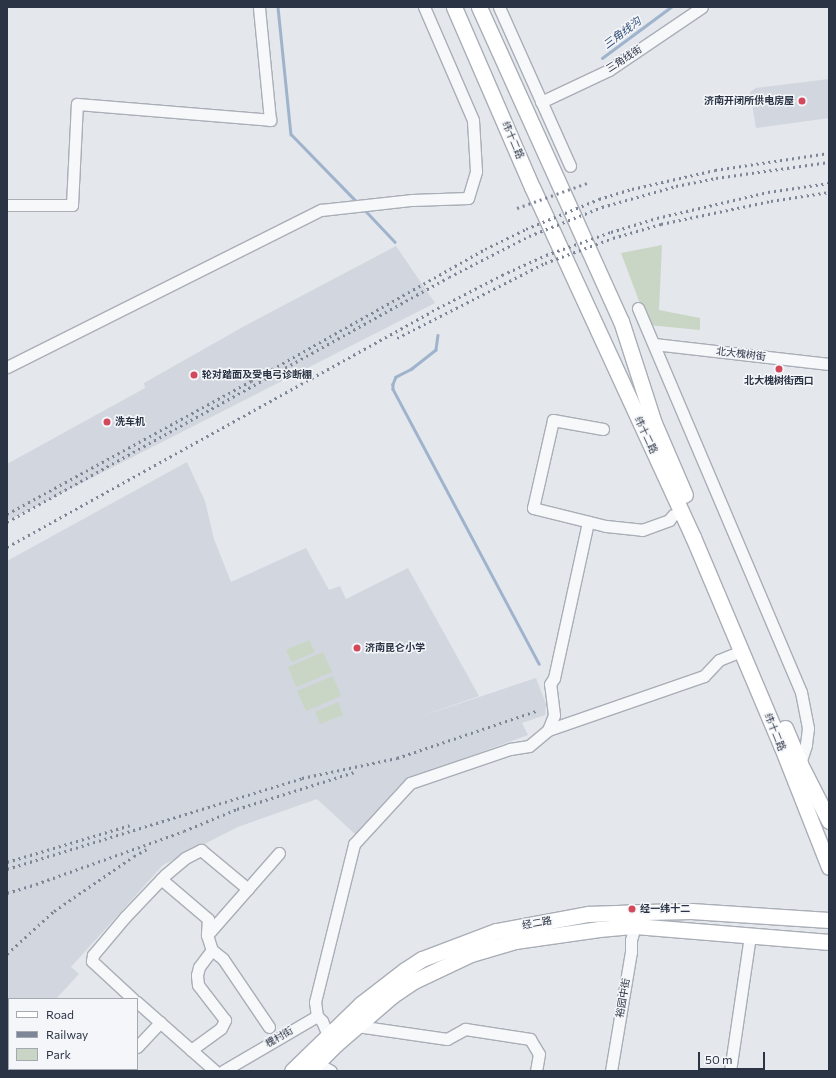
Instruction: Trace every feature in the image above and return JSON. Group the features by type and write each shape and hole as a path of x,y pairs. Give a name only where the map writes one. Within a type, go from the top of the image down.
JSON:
{"main road":[{"name":"纬十二路","path":"454,7 532,187 693,537 829,867"},
{"name":"纬十二路","path":"479,7 621,321 654,423 800,764 829,821"},
{"name":"经二路","path":"292,1071 361,1004 405,970 422,959 496,931 588,914 691,911 829,920"},
{"name":"经二路","path":"309,1071 393,995 414,981 471,954 516,941 599,929 635,926 829,942"}],"street":[{"path":"7,205 72,205 77,104 270,120 259,7"},
{"path":"7,367 320,210 468,198 476,171 473,120 424,7"},
{"path":"499,7 570,166"},
{"name":"三角线街","path":"541,102 609,70 702,7"},
{"path":"638,308 800,692 808,728 806,745 800,764"},
{"name":"北大槐树街","path":"654,344 829,364"},
{"path":"603,429 553,420 533,508 606,526 642,530 668,520 673,515"},
{"path":"548,730 554,715 550,684 554,678 588,522"},
{"path":"328,1035 322,1021 317,1016 315,1002 354,844 410,783 510,749 530,746 548,730 704,676 720,660 733,653 741,651"},
{"path":"132,998 92,961 94,955 116,927 161,879 185,858 201,850 248,889"},
{"path":"207,935 279,853"},
{"path":"161,879 208,920 207,935 212,950 223,959 269,1027"},
{"name":"裕园中街","path":"611,1071 631,952 631,940 635,926"},
{"path":"730,1071 750,935"},
{"path":"192,1050 221,1028 224,1020 198,985 196,976 199,967 212,950"},
{"path":"138,1003 215,1071"},
{"name":"槐村街","path":"223,1071 317,1016"},
{"path":"138,1046 160,1022"},
{"path":"357,1026 447,1039 465,1029 530,1040 539,1054 539,1070"},
{"path":"320,1060 322,1066 331,1071"}],"shaded area":[{"path":"829,79 829,118 756,128 750,92 756,88"},
{"path":"396,246 435,303 7,521 7,464 145,388 144,383 241,328"},
{"path":"187,462 205,501 214,539 231,582 306,548 329,590 340,586 346,599 408,568 479,696 413,719 536,678 546,704 545,715 522,723 528,735 405,780 356,835 317,799 238,827 163,865 71,967 79,974 57,998 8,998 7,1054 7,561"}],"green space":[{"path":"662,245 659,310 700,318 700,330 648,325 621,253"},
{"path":"309,640 315,652 292,662 286,650"},
{"path":"323,652 332,672 296,687 288,667"},
{"path":"333,676 341,696 306,711 297,691"},
{"path":"338,702 343,715 320,724 315,712"}],"waterway":[{"path":"278,7 291,134 358,203"},
{"name":"三角线沟","path":"602,58 671,7"},
{"path":"364,209 395,242"},
{"path":"438,335 436,350 412,369 396,377 393,384 393,389 539,664"}],"railway":[{"path":"7,514 251,381 485,249 526,229 599,199 632,189 715,170 829,153"},
{"path":"7,522 449,277 529,236 602,207 676,186 716,178 829,162"},
{"path":"517,208 590,182"},
{"path":"7,547 432,311 502,275 546,255 611,232 657,218 768,192 829,183"},
{"path":"397,338 545,263 613,238 661,224 771,201 829,192"},
{"path":"7,869 302,778 397,758 536,711"},
{"path":"7,893 184,831 237,809 354,772"},
{"path":"7,862 130,825"},
{"path":"7,954 54,911 134,856 147,849"}],"place":[{"name":"济南开闭所供电房屋","path":"802,101"},
{"name":"北大槐树街西口","path":"779,369"},
{"name":"轮对踏面及受电弓诊断棚","path":"194,375"},
{"name":"洗车机","path":"107,422"},
{"name":"济南昆仑小学","path":"357,648"},
{"name":"经一纬十二","path":"632,909"}]}
